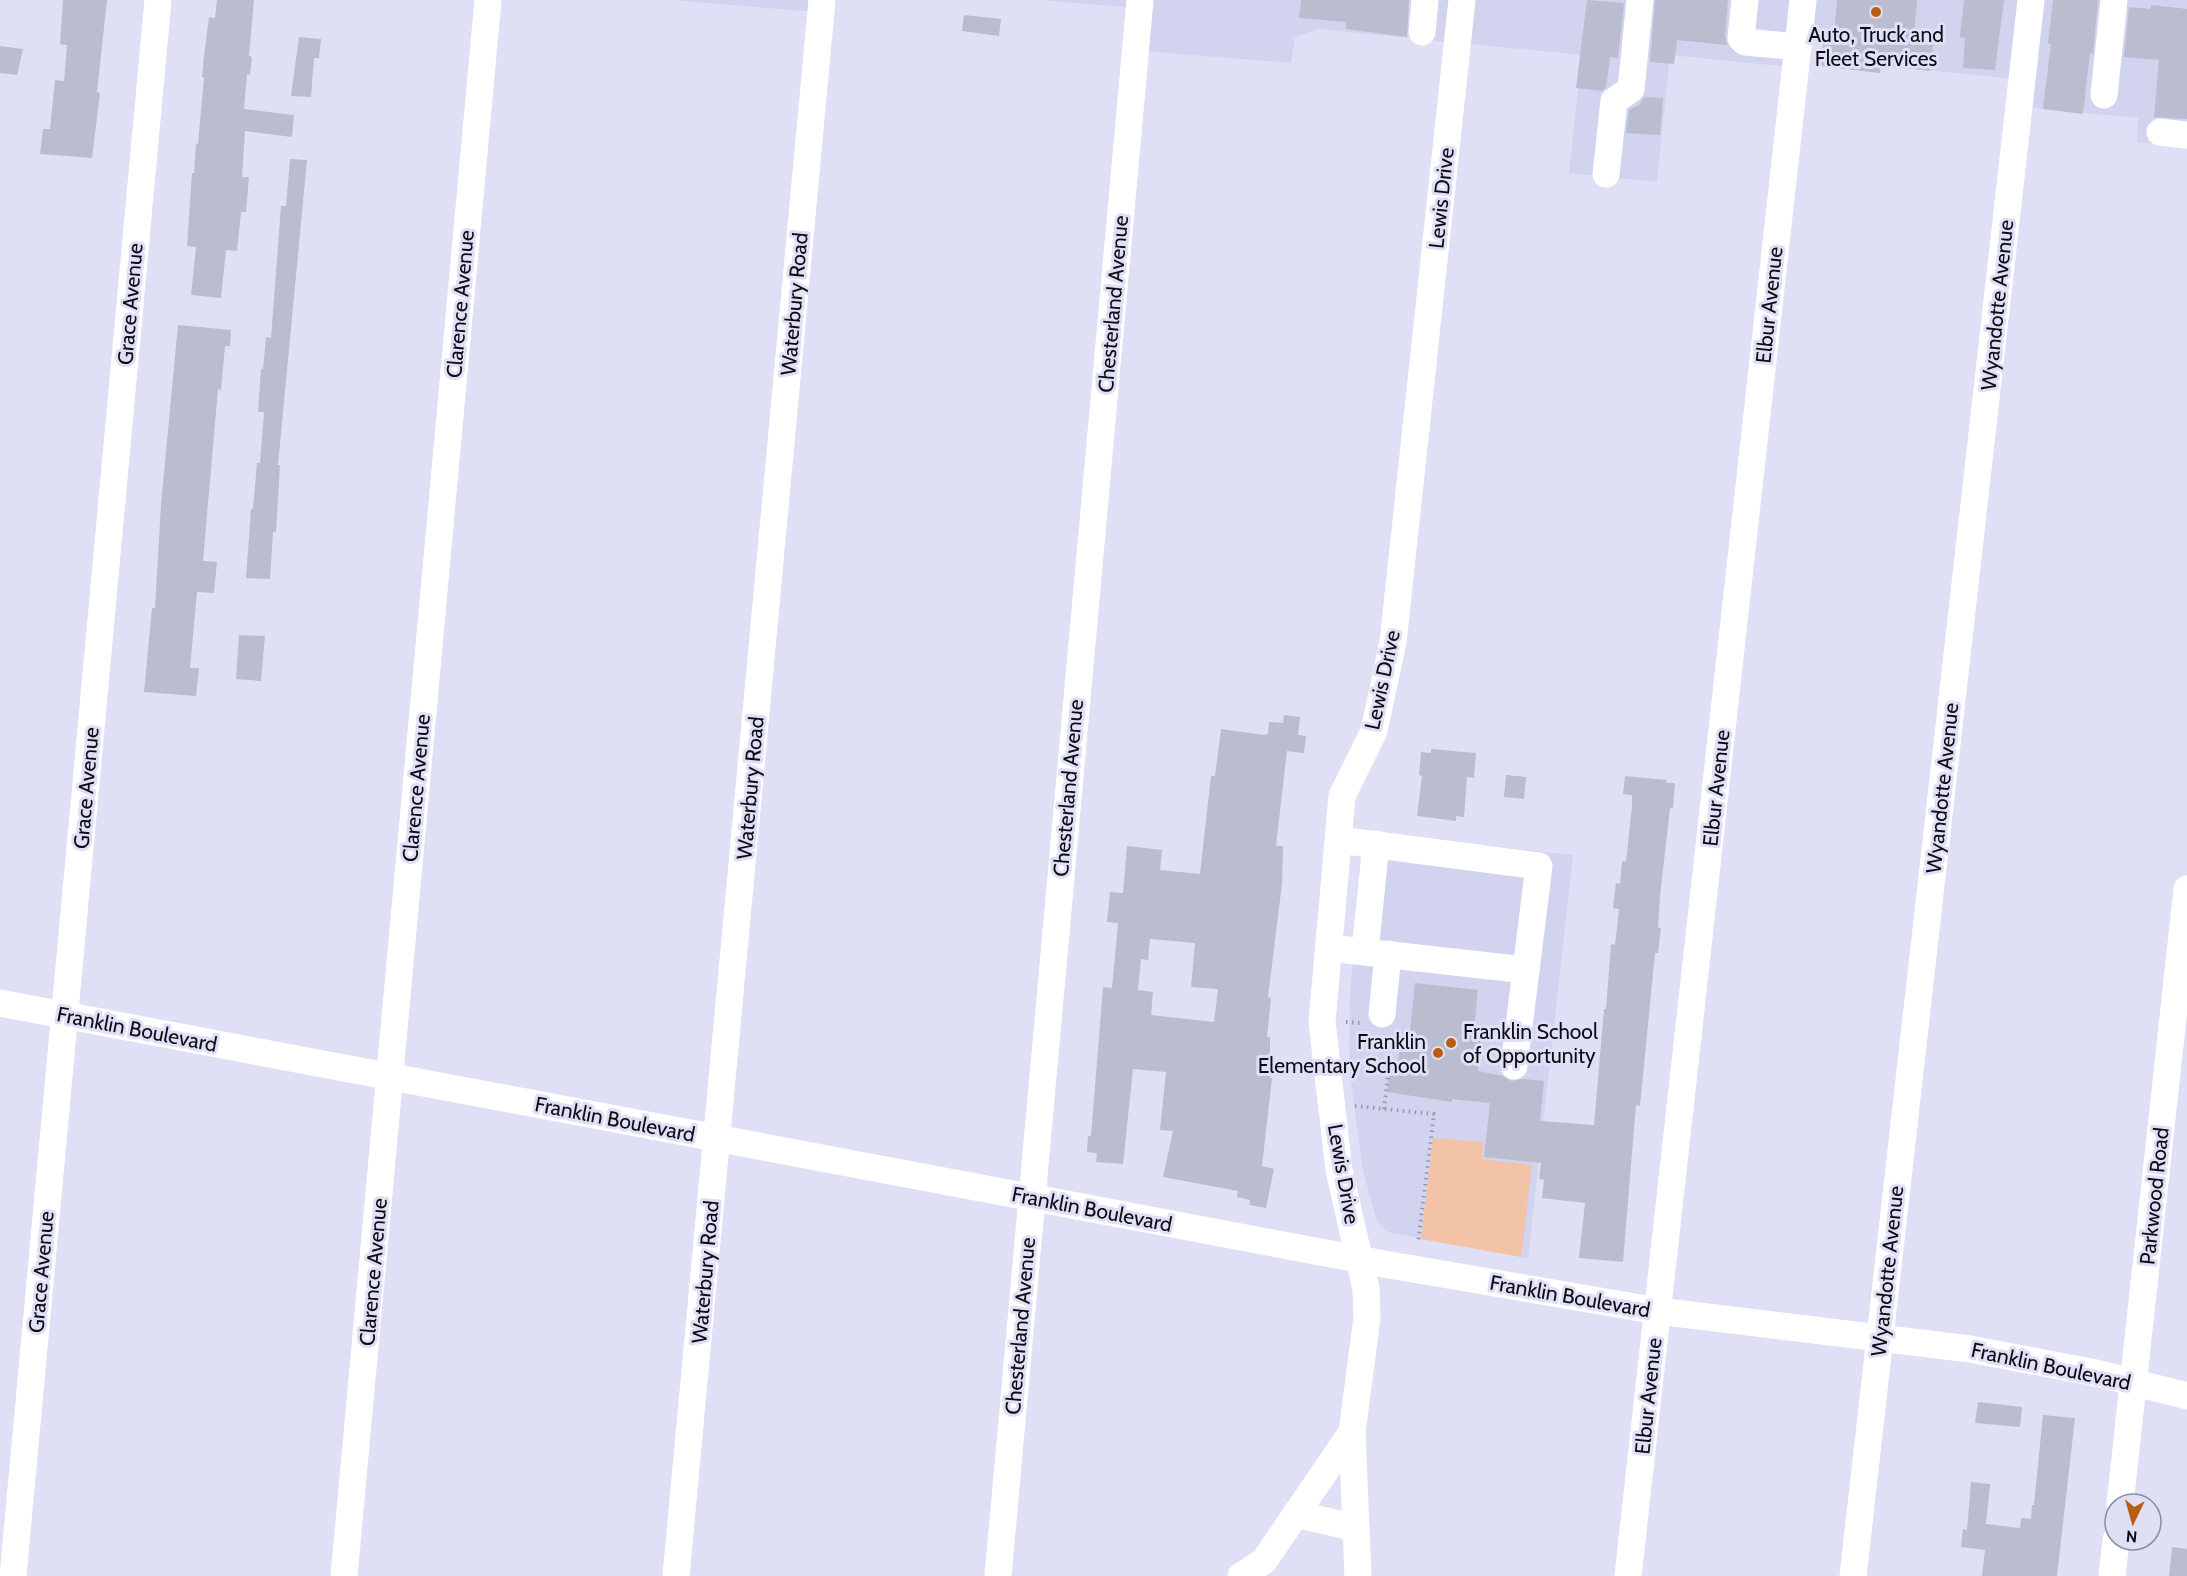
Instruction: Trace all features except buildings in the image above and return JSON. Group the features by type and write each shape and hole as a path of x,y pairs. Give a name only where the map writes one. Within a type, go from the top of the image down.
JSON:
{"street":[{"name":"Grace Avenue","path":"13,1576 158,0"},
{"name":"Clarence Avenue","path":"344,1576 488,0"},
{"name":"Waterbury Road","path":"676,1576 822,0"},
{"name":"Chesterland Avenue","path":"998,1576 1140,0"},
{"path":"1422,32 1425,0"},
{"name":"Lewis Drive","path":"1241,1576 1264,1561 1352,1432 1367,1318 1366,1289 1340,1170 1322,1022 1342,796 1374,730 1393,642 1462,0"},
{"path":"1606,174 1614,101 1630,89 1640,0"},
{"path":"1745,0 1741,38 1745,42 1798,47"},
{"name":"Elbur Avenue","path":"1628,1576 1803,0"},
{"name":"Wyandotte Avenue","path":"1853,1576 2031,0"},
{"path":"2104,95 2114,0"},
{"path":"2160,132 2187,135"},
{"path":"1339,840 1539,866 1514,1066"},
{"path":"1376,844 1377,953 1381,1022"},
{"name":"Parkwood Road","path":"2121,1492 2187,889"},
{"path":"1329,948 1526,970"},
{"name":"Franklin Boulevard","path":"0,1003 1361,1259 1658,1311 1880,1337 1991,1353 2096,1373 2187,1396"},
{"path":"1352,1432 1358,1576"},
{"path":"1296,1515 1356,1528"},
{"path":"2112,1576 2115,1552"}],"path":[{"path":"1346,1022 1381,1022 1384,1109"},
{"path":"1350,1106 1434,1114 1418,1243"}],"shaded area":[{"path":"672,0 828,0 827,13"},
{"path":"1040,0 2187,0 2187,147 2137,142 2138,118 2014,106 2016,79 1885,66 1887,39 1795,30 1791,67 1670,55 1657,182 1569,173 1582,55 1318,29 1295,37 1291,63 1131,50 1135,8"},
{"name":"Franklin School of Opportunity","path":"1366,833 1573,855 1528,1258 1387,1232 1377,1221 1363,1171 1349,1066 1350,995"},
{"path":"1433,1138 1483,1142 1482,1159 1532,1165 1521,1257 1421,1239"}],"place":[{"name":"Auto, Truck and Fleet Services","path":"1876,12"},
{"name":"Franklin School of Opportunity","path":"1451,1043"},
{"name":"Franklin Elementary School","path":"1438,1053"}]}
